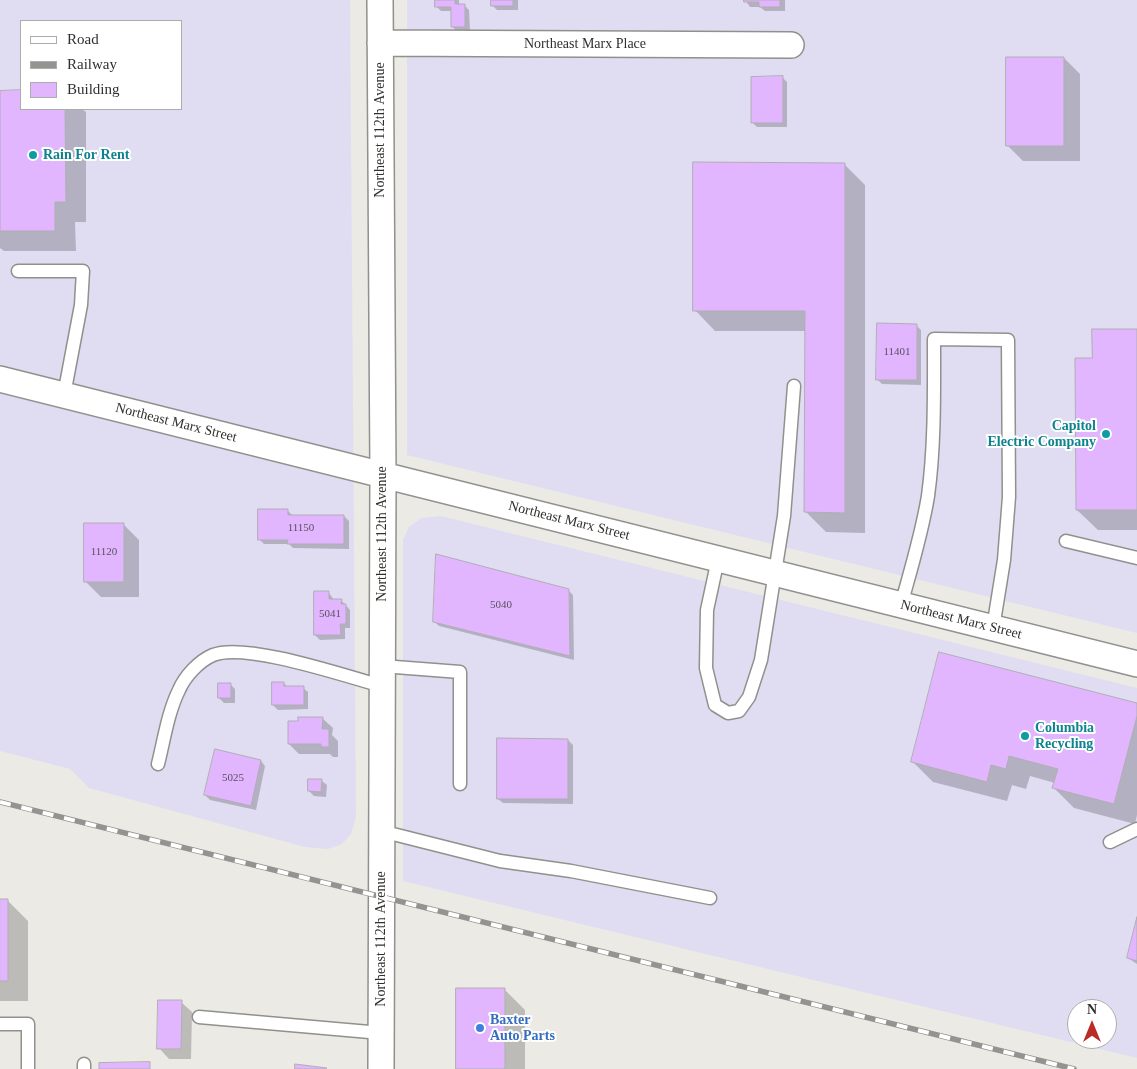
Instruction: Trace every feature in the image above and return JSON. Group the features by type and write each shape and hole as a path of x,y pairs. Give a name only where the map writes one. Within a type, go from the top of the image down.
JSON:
{"street":[{"name":"Northeast 112th Avenue","path":"380,0 383,474 380,1069"},
{"name":"Northeast Marx Place","path":"380,43 791,45"},
{"name":"Northeast Marx Street","path":"0,379 1137,664"}],"lane":[{"path":"18,271 82,271 81,305 64,395"},
{"path":"902,604 919,542 928,495 934,399 934,338 1008,340 1009,496 1004,560 993,628"},
{"path":"718,559 707,610 706,668 715,704 728,713 739,711 749,697 761,660 784,516 794,386"},
{"path":"1066,541 1137,558"},
{"path":"158,764 178,690 193,670 214,655 233,652 382,676 460,672 460,784"},
{"path":"1110,842 1137,829"},
{"path":"381,831 500,861 571,871 710,898"},
{"path":"199,1017 381,1032"},
{"path":"0,1024 28,1024 28,1069"}],"shaded area":[{"path":"0,0 350,0 356,817 351,834 342,844 328,849 305,847 89,788 70,769 0,751"},
{"path":"407,0 1137,0 1137,633 407,455"},
{"path":"441,516 1137,688 1137,1058 1100,1049 1117,1049 1117,999 1067,999 1067,1041 403,881 403,540 409,527 421,518"}],"building":[{"path":"435,0 455,0 455,4 465,4 465,27 451,27 451,7 435,7"},
{"path":"491,0 513,0 513,6 491,6"},
{"path":"744,0 780,0 780,7 759,7 759,2 744,2"},
{"path":"1006,57 1064,57 1064,146 1006,146"},
{"path":"783,76 783,123 751,123 751,77"},
{"name":"Rain For Rent","path":"20,90 20,110 65,110 66,202 55,202 55,231 0,231 0,91"},
{"path":"693,162 845,163 845,513 804,512 805,311 693,311"},
{"path":"877,323 917,324 917,380 876,380"},
{"name":"Capitol Electric Company","path":"1092,329 1137,329 1137,510 1076,510 1075,358 1092,358"},
{"path":"258,509 288,509 288,515 344,515 344,544 287,544 288,540 258,540"},
{"path":"84,523 124,523 124,582 84,582"},
{"path":"436,554 569,589 570,656 433,622"},
{"path":"314,591 329,591 329,599 342,599 341,604 346,604 346,624 340,624 341,635 314,635"},
{"name":"Columbia Recycling","path":"939,652 1137,703 1137,716 1114,804 1052,788 1058,769 1009,756 1006,769 991,765 987,782 911,762"},
{"path":"272,682 284,682 284,686 304,686 304,705 272,705"},
{"path":"218,683 231,683 231,698 218,698"},
{"path":"298,717 323,717 322,729 329,729 329,747 321,747 321,744 288,744 288,721 298,721"},
{"path":"497,738 568,739 568,799 497,799"},
{"path":"215,749 261,760 251,806 204,795"},
{"path":"308,779 322,779 321,792 308,791"},
{"path":"0,899 8,899 8,981 0,981"},
{"path":"1137,917 1137,961 1127,958"},
{"name":"Baxter Auto Parts","path":"456,988 505,988 505,1069 456,1069"},
{"path":"158,1000 182,1000 181,1049 157,1049"},
{"path":"150,1062 150,1069 99,1069 99,1063"},
{"path":"295,1064 327,1068 295,1069"}],"railway":[{"path":"0,802 1074,1069"}],"place":[{"name":"Rain For Rent","path":"33,155"},
{"name":"Capitol Electric Company","path":"1106,434"},
{"name":"Columbia Recycling","path":"1025,736"},
{"name":"Baxter Auto Parts","path":"480,1028"}]}
